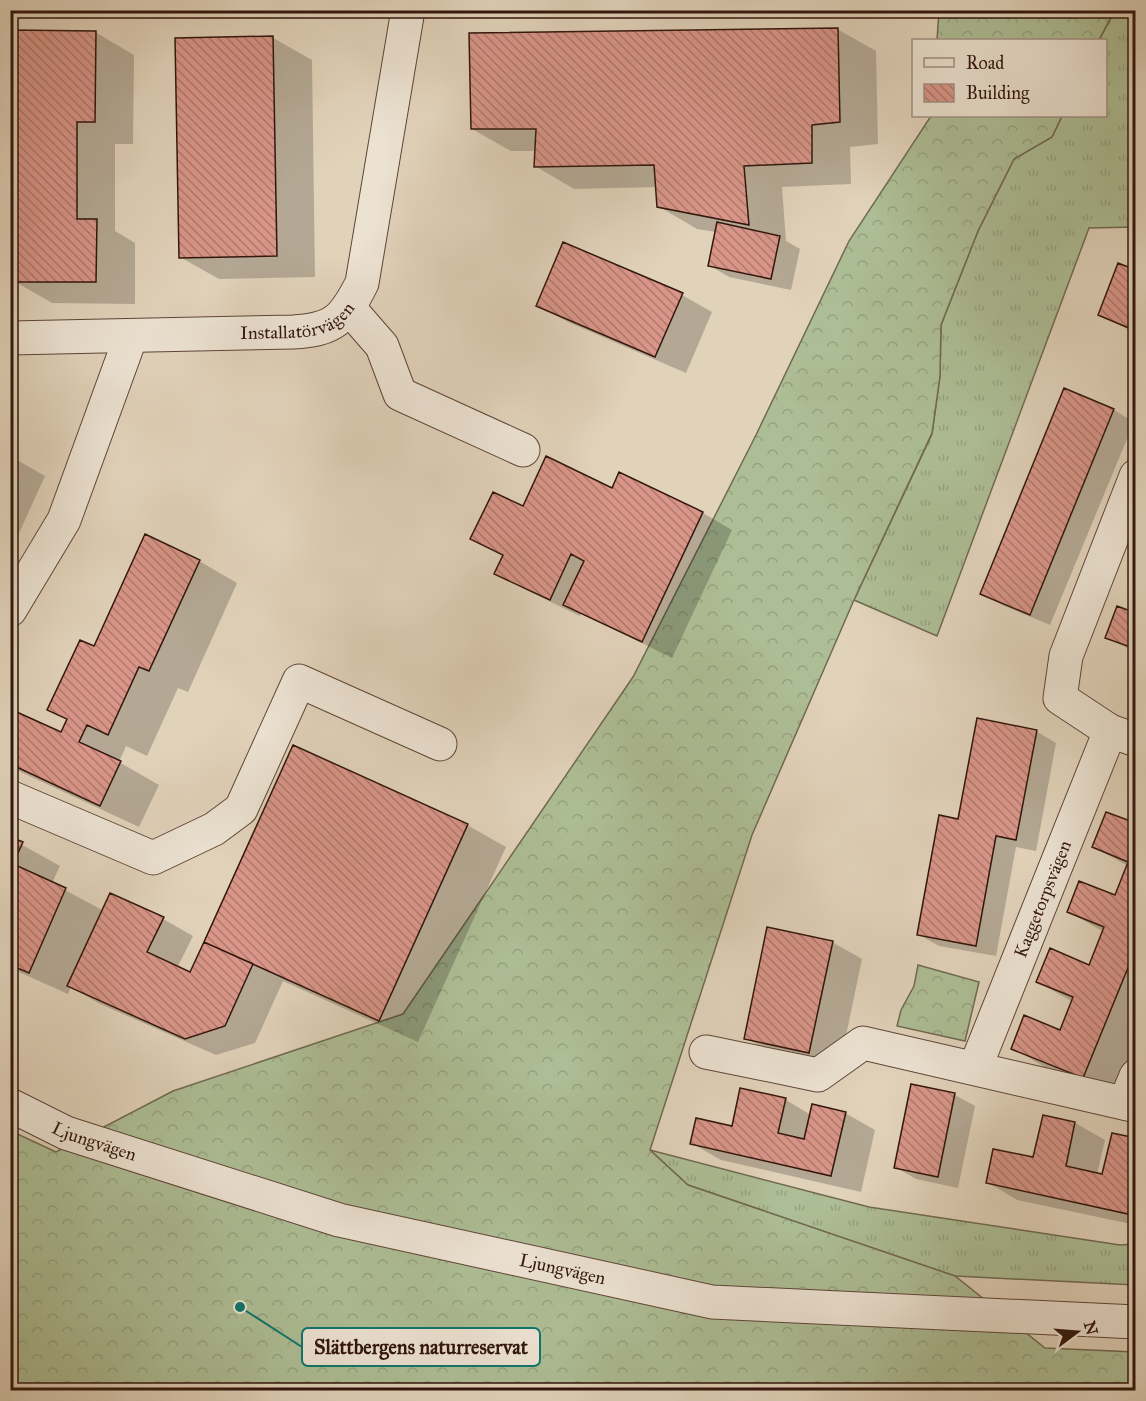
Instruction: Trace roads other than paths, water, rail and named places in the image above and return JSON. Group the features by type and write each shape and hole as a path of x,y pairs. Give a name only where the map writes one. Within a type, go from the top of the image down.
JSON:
{"street":[{"name":"Installatörvägen","path":"10,338 315,331 335,321 350,308 362,283 408,10"},
{"path":"350,308 382,346 400,394 523,450"},
{"path":"10,610 64,520 131,336"},
{"name":"Kaggetorpsvägen","path":"975,1068 1123,736 1060,698 1066,656 1136,476"},
{"path":"10,797 153,858 214,829 242,809 299,681 440,744"},
{"path":"706,1052 818,1075 863,1043 975,1068 1132,1095"},
{"name":"Ljungvägen","path":"10,1105 66,1132 339,1220 712,1302 1136,1322"}],"place":[{"name":"Slättbergens naturreservat","path":"240,1307"}]}
